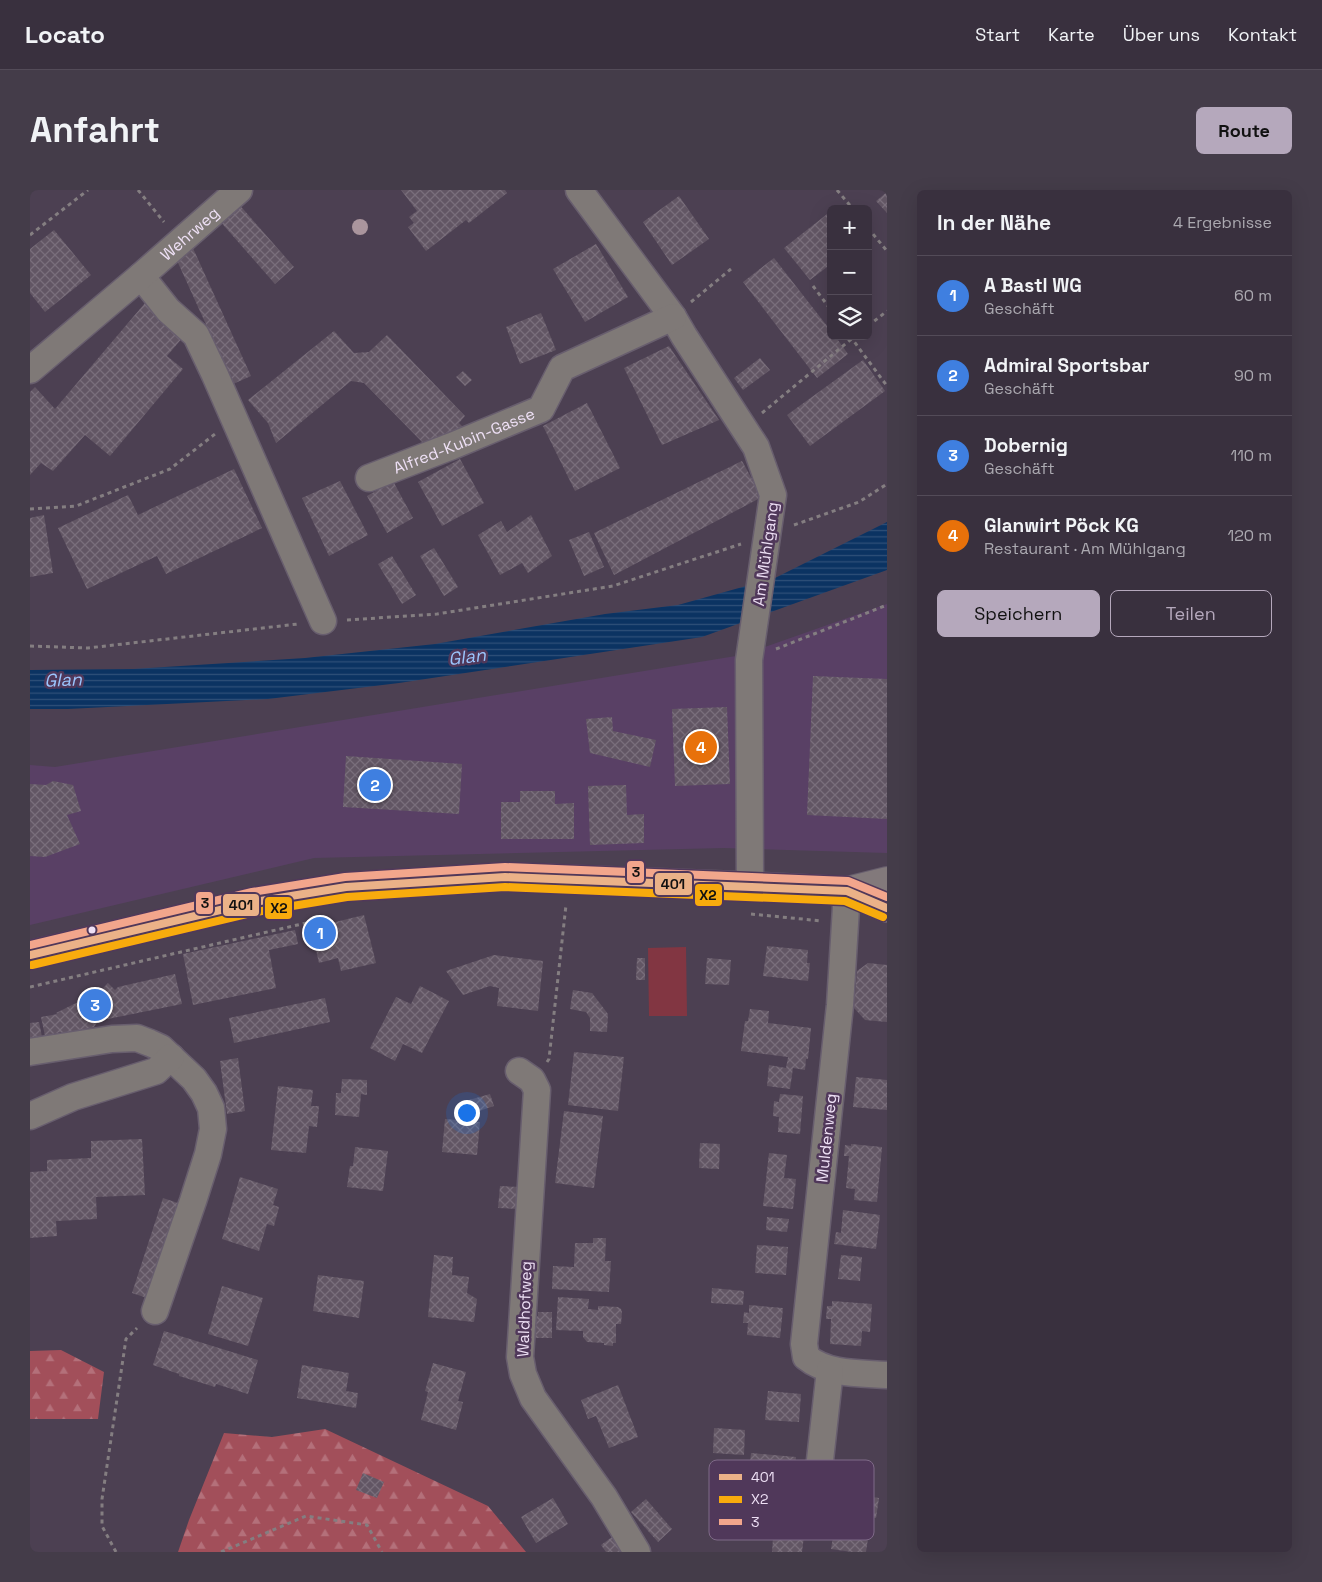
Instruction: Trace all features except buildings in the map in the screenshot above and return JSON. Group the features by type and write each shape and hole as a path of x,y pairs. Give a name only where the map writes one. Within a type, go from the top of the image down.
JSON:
{"main road":[{"path":"30,955 254,902 346,887 505,877 847,891 887,881"},
{"path":"847,891 887,908"}],"street":[{"name":"Wehrweg","path":"30,370 239,190"},
{"name":"Am Mühlgang","path":"579,190 680,311 684,336 756,446 774,495 751,650 750,886"},
{"path":"141,276 168,310 196,335 323,622"},
{"name":"Alfred-Kubin-Gasse","path":"369,478 541,409 562,368 680,311"},
{"name":"Muldenweg","path":"847,891 840,1005 804,1344 806,1357 830,1370 887,1375"},
{"path":"30,1052 112,1039 137,1038 162,1048 194,1079 204,1093 211,1108 213,1129 208,1154 154,1311"},
{"path":"30,1116 73,1097 156,1071 171,1057"},
{"name":"Waldhofweg","path":"519,1071 532,1080 537,1090 520,1357 523,1374 533,1398 604,1497 637,1552"},
{"path":"820,1460 830,1370"}],"path":[{"path":"30,228 32,234 88,190"},
{"path":"837,190 850,205"},
{"path":"872,233 887,250"},
{"path":"680,311 731,270"},
{"path":"813,286 827,305"},
{"path":"872,323 887,311"},
{"path":"744,428 849,340"},
{"path":"855,340 887,386"},
{"path":"30,509 76,506 170,468 221,429"},
{"path":"30,646 88,648 323,622 437,614 613,586 768,535 859,502 887,484"},
{"path":"751,650 887,605"},
{"path":"549,1059 566,897"},
{"path":"30,987 319,920"},
{"path":"116,1552 102,1526 102,1499 126,1339 154,1311"},
{"path":"221,1552 306,1516 367,1525 382,1552"}],"shaded area":[{"path":"887,604 887,853 724,848 314,858 30,925 30,765 55,767 742,655"},
{"path":"686,947 687,1016 649,1016 648,948"}],"green space":[{"path":"61,1350 104,1372 98,1419 30,1419 30,1351"},
{"path":"325,1429 488,1506 526,1552 178,1552 224,1433 272,1437"}],"water":[{"name":"Glan","path":"887,522 887,570 702,637 399,683 268,699 68,709 30,709 30,670 133,669 305,658 435,644 605,614 678,605 775,578"}],"transit line":[{"name":"3","path":"30,945 252,892 345,877 505,867 848,881 887,897"},
{"name":"401","path":"30,955 254,902 346,887 505,877 847,891 887,908"},
{"name":"X2","path":"32,965 256,912 347,897 505,887 845,901 883,917"}],"place":[{"name":"Glanwirt Pöck KG","path":"701,747"},
{"name":"Admiral Sportsbar","path":"375,785"},
{"name":"A Bastl WG","path":"320,933"},
{"name":"Dobernig","path":"95,1005"}]}
